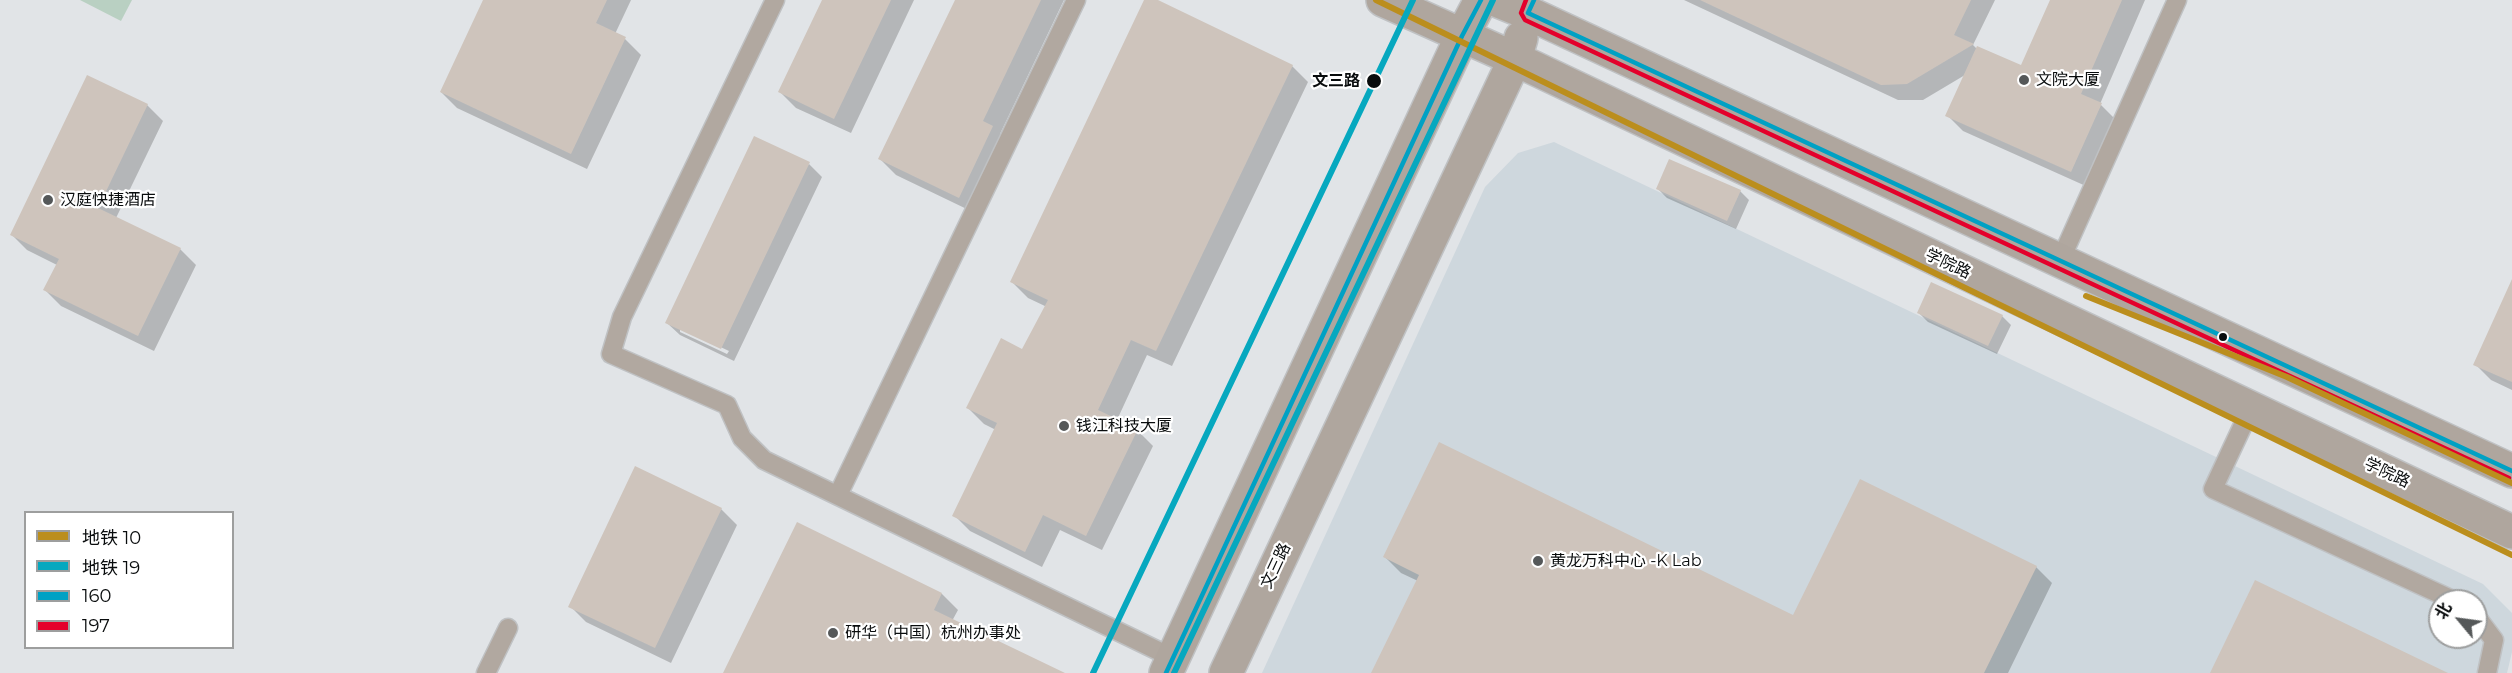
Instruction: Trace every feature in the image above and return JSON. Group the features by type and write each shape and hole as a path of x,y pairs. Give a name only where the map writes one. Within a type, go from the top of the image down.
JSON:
{"main road":[{"name":"学院路","path":"1383,0 1515,59 2512,532"},
{"path":"1169,665 1462,36 1481,0"},
{"path":"1496,0 1531,6 2060,261 2512,471"},
{"name":"文三路","path":"1226,673 1515,59 1531,6"}],"lane":[{"path":"775,0 622,317 611,354 727,405 742,438 764,460 838,495 1169,665"},
{"path":"838,495 1076,0"},
{"path":"2060,261 2177,0"},
{"path":"2251,408 2213,489 2429,589"},
{"path":"486,673 508,628"},
{"path":"2487,673 2494,640 2488,632"}],"shaded area":[{"path":"1554,142 2483,584 2488,589 2512,613 2512,652 2507,673 1262,673 1485,187 1518,153"}],"green space":[{"path":"80,0 132,0 121,21"}],"building":[{"path":"483,0 607,0 596,23 626,37 571,154 440,92"},
{"path":"822,0 891,0 834,119 778,92"},
{"path":"955,0 1041,0 983,121 993,126 959,198 878,159"},
{"path":"1144,0 1158,0 1293,65 1156,351 1131,340 1098,410 1138,429 1086,536 1043,515 1025,552 952,516 997,423 966,408 1001,338 1022,349 1048,300 1010,282"},
{"path":"1700,0 1971,0 1954,35 1974,44 1907,84 1881,85"},
{"name":"文院大厦","path":"2050,0 2122,0 2081,94 2102,103 2071,172 1945,116 1977,46 2021,65"},
{"path":"87,75 148,104 98,208 181,248 138,336 43,290 59,259 10,235"},
{"path":"754,136 810,162 721,349 665,323"},
{"path":"1669,159 1741,190 1727,221 1656,189"},
{"path":"2512,279 2512,382 2473,365"},
{"path":"1931,282 2003,315 1988,346 1917,313"},
{"name":"黄龙万科中心 -K Lab","path":"1439,442 1793,615 1860,479 2037,566 1984,673 1371,673 1419,575 1383,557"},
{"path":"635,466 722,508 655,648 568,607"},
{"name":"研华（中国）杭州办事处","path":"797,522 942,593 934,610 1065,673 723,673"},
{"path":"2255,580 2448,673 2210,673"}],"metro line":[{"name":"10","path":"1376,0 2512,555"},
{"name":"19","path":"1093,673 1413,0"},
{"name":"19","path":"1174,673 1493,0"},
{"name":"10","path":"2086,296 2287,377 2512,483"}],"transit line":[{"name":"160","path":"1166,673 1462,36 1481,0"},
{"name":"197","path":"1526,0 1521,13 1525,20 2509,478"},
{"name":"160","path":"1534,0 1528,13 2512,471"}],"place":[{"name":"文院大厦","path":"2024,80"},
{"name":"文三路","path":"1374,81"},
{"name":"汉庭快捷酒店","path":"48,200"},
{"name":"钱江科技大厦","path":"1064,426"},
{"name":"黄龙万科中心 -K Lab","path":"1538,561"},
{"name":"研华（中国）杭州办事处","path":"833,633"}]}
